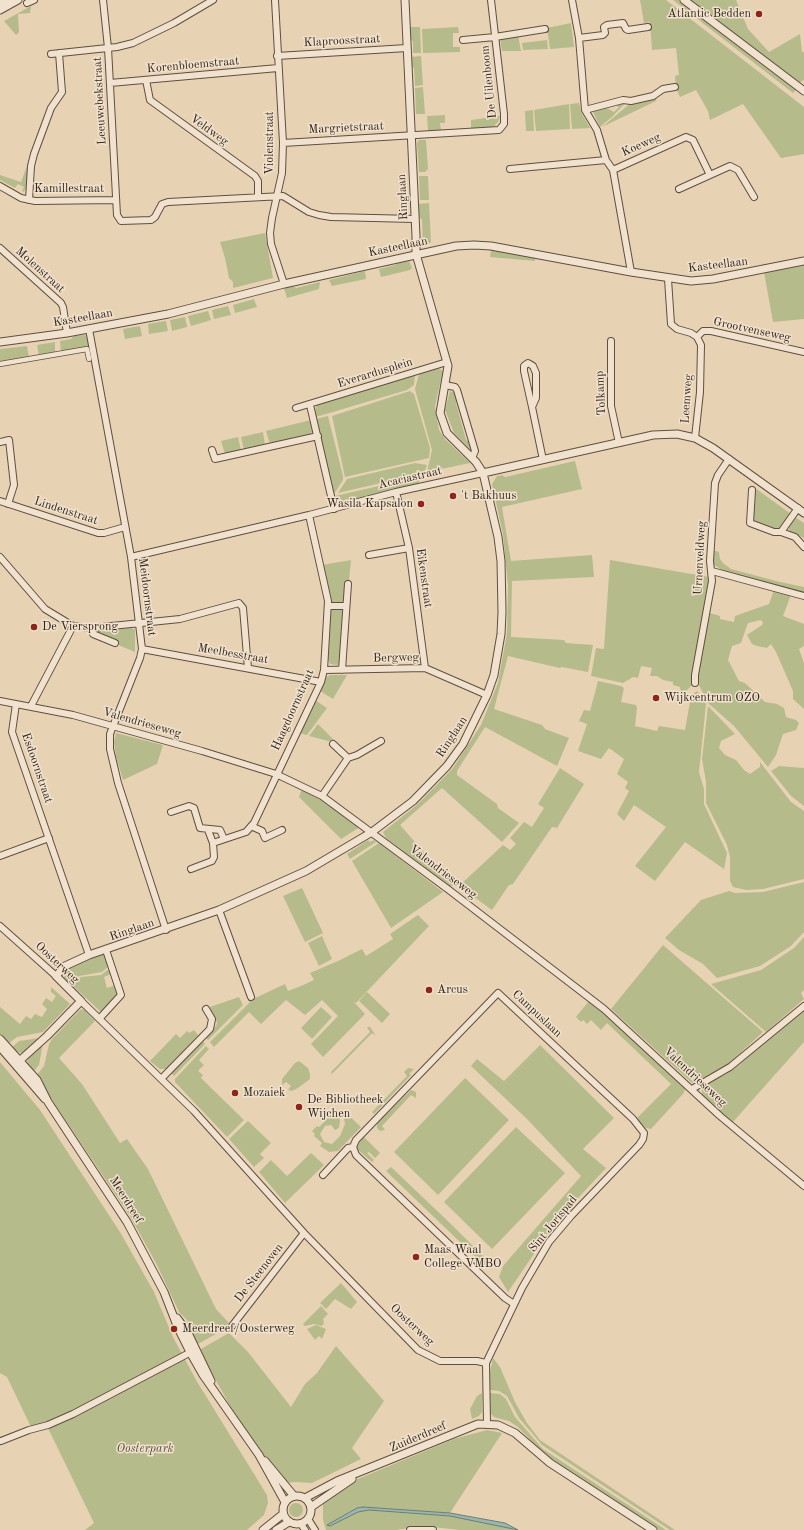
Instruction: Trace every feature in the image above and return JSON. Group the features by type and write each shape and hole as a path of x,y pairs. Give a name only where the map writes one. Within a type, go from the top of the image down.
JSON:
{"street":[{"path":"0,3 7,0"},
{"path":"0,10 18,0"},
{"path":"27,3 34,0"},
{"name":"Leeuwebekstraat","path":"103,0 108,48 118,218 124,222 151,220 155,217 162,204 168,202 278,197"},
{"path":"51,54 108,48 141,40 213,0"},
{"name":"Violenstraat","path":"274,0 283,143 282,173 270,233 271,244 284,284"},
{"name":"Ringlaan","path":"56,976 70,963 89,955 166,930 219,910 306,871 372,832 413,801 447,766 463,744 487,695 494,675 501,634 502,583 498,537 483,473 472,458 451,438 445,429 440,409 448,370 416,254 405,0"},
{"name":"Ringlaan","path":"406,28 410,0"},
{"name":"De Uilenboom","path":"411,136 499,130 504,124 491,0"},
{"path":"572,0 579,38 585,110 597,130 606,160 612,170"},
{"path":"684,0 804,91"},
{"path":"579,38 603,35 604,28 607,25 623,23 628,30 648,27"},
{"name":"De Uilenboom","path":"495,37 545,29"},
{"path":"463,40 495,37"},
{"name":"Klaproosstraat","path":"278,56 407,48"},
{"path":"29,200 31,166 34,154 51,108 62,92 59,53"},
{"name":"Korenbloemstraat","path":"110,83 278,68"},
{"name":"Veldweg","path":"146,80 150,100 255,176 258,181 258,197"},
{"path":"585,110 623,100 631,101 653,96 663,89 675,87"},
{"name":"Margrietstraat","path":"283,143 411,136"},
{"name":"Koeweg","path":"631,272 612,170 686,137 693,140 710,175"},
{"path":"510,170 606,160"},
{"path":"679,189 730,166 735,167 754,197"},
{"name":"Kamillestraat","path":"0,186 29,200 116,200"},
{"path":"278,197 283,196 309,212 331,217 415,219"},
{"name":"Kasteellaan","path":"0,342 67,333 189,309 284,284 456,246 485,246 534,253 668,279 691,281 713,279 804,262"},
{"name":"Molenstraat","path":"0,248 61,303 67,333"},
{"path":"668,279 671,324 697,337"},
{"name":"Meidoornstraat","path":"89,329 131,557 142,649 140,658 110,734 111,761 166,930"},
{"name":"Grootvenseweg","path":"697,337 703,331 711,330 804,352"},
{"name":"Leemweg","path":"697,337 701,352 695,438 713,448 801,510 782,532"},
{"name":"Tolkamp","path":"611,341 611,406 619,443"},
{"path":"0,364 87,349 89,360"},
{"name":"Everardusplein","path":"296,408 447,362"},
{"path":"532,407 536,398 537,382 536,373 533,366 528,363 524,366 524,371 543,460"},
{"path":"445,385 455,387 457,390 476,451 472,458"},
{"path":"310,404 334,509"},
{"name":"Acaciastraat","path":"131,557 334,509 396,492 653,435 671,433 695,438"},
{"path":"212,450 215,459 318,436"},
{"path":"0,442 9,440 14,485 8,504"},
{"name":"Urnenveldweg","path":"695,684 695,675 712,581 710,561 715,483 718,475 729,459"},
{"path":"752,490 750,523 774,532 782,532 795,537 804,547"},
{"name":"Eikenstraat","path":"396,492 409,548 425,668"},
{"name":"Lindenstraat","path":"0,501 98,533 104,533 125,527"},
{"name":"Haagdoornstraat","path":"251,826 321,682 324,670 329,606 309,515"},
{"path":"369,555 409,548"},
{"path":"0,557 45,609 73,626 92,628 187,617 239,603 243,608 248,668"},
{"path":"712,571 804,596"},
{"path":"342,670 348,584"},
{"path":"329,606 346,606"},
{"path":"31,706 73,626"},
{"path":"92,628 93,634 115,643"},
{"name":"Meelbesstraat","path":"142,649 321,682"},
{"name":"Bergweg","path":"324,670 425,668 487,695"},
{"name":"Valendrieseweg","path":"0,701 73,715 202,751 276,774 322,796 372,832 604,1009 720,1116 804,1186"},
{"name":"Esdoornstraat","path":"16,704 12,732 89,955"},
{"path":"322,796 348,758 357,755 381,740"},
{"path":"333,744 348,758"},
{"path":"171,812 189,806 194,808 194,815 200,828 220,830 224,839"},
{"path":"213,843 246,832 251,826 262,832 265,838 282,830"},
{"path":"190,869 212,861 214,857 213,843 208,830"},
{"path":"0,856 49,838"},
{"path":"219,910 251,997"},
{"name":"Oosterweg","path":"0,926 56,976 162,1078 194,1111 304,1233 418,1350 440,1361 477,1361 486,1363"},
{"path":"100,1018 121,995 106,950"},
{"name":"Campuslaan","path":"323,1175 348,1148 353,1147 356,1140 498,993 633,1119 644,1133"},
{"path":"18,1062 81,1001"},
{"path":"692,1089 730,1067 804,1006"},
{"path":"162,1078 210,1028 212,1019 206,1009"},
{"name":"Meerdreef","path":"0,1039 18,1062"},
{"name":"Meerdreef","path":"0,1047 37,1080 48,1102 127,1222 149,1260 175,1315 178,1328 193,1351 203,1375 213,1387 259,1455 285,1502"},
{"name":"Sint Jorispad","path":"486,1363 514,1304 539,1257 549,1242 571,1216 639,1145 643,1139 644,1133"},
{"path":"353,1147 356,1155 505,1298 514,1304"},
{"name":"De Steenoven","path":"232,1326 304,1233"},
{"path":"2,1441 29,1430 48,1425 73,1414 193,1351"},
{"path":"486,1363 487,1424 507,1427 550,1463 653,1530"},
{"name":"Zuiderdreef","path":"305,1498 337,1481 358,1474 461,1430 478,1424 487,1424"},
{"name":"Meerdreef","path":"259,1455 294,1496"},
{"name":"Zuiderdreef","path":"311,1507 358,1474"},
{"path":"276,1530 288,1522 301,1524 308,1519 311,1507 305,1498 294,1496 285,1502 283,1514 288,1522"},
{"path":"263,1530 283,1514"},
{"path":"308,1519 316,1530"},
{"path":"301,1524 305,1530"},
{"path":"410,1530 433,1530"}],"green space":[{"path":"640,0 666,0 804,107 804,154 781,158 743,104 710,120 708,111 696,90 680,97 676,88 675,76 679,75 676,48 652,50 650,22 644,23"},
{"path":"673,0 679,0 796,90 793,93"},
{"path":"691,0 736,0 748,29 769,52 800,34 802,52 804,52 804,80 799,83"},
{"path":"31,6 30,13 18,14 19,32 16,35 4,21"},
{"path":"571,23 574,47 550,49 547,28"},
{"path":"410,27 420,27 421,53 413,53 413,42 410,38"},
{"path":"458,27 459,33 453,33 453,47 460,47 460,52 423,53 422,29"},
{"path":"518,35 521,51 502,51 500,38"},
{"path":"547,40 548,49 523,50 522,43"},
{"path":"421,56 423,85 415,86 414,68 410,65 410,57"},
{"path":"423,87 425,114 416,114 415,88"},
{"path":"657,96 656,101 602,127 632,102"},
{"path":"627,101 600,127 593,112 595,110 605,107 614,112 619,107 614,104"},
{"path":"579,103 581,112 590,128 572,129 570,104"},
{"path":"569,104 570,129 536,131 534,110"},
{"path":"533,110 534,131 526,131 525,111"},
{"path":"445,115 445,123 440,123 441,130 428,131 427,116"},
{"path":"500,116 498,122 493,127 471,128 471,120"},
{"path":"419,140 426,140 428,169 425,172 419,172 417,143"},
{"path":"33,150 27,188 23,192 24,187 18,184 15,188 0,180 0,175 21,182"},
{"path":"419,176 428,176 429,200 420,200"},
{"path":"429,203 431,242 423,246 422,220 419,217 418,204"},
{"path":"265,233 273,278 233,288 233,282 229,278 220,242"},
{"path":"491,250 535,257 535,261 490,257"},
{"path":"409,261 412,268 410,270 381,277 379,269"},
{"path":"804,263 804,319 773,322 764,272"},
{"path":"365,271 366,279 332,286 329,280"},
{"path":"320,282 319,289 287,298 284,288 293,286 296,288"},
{"path":"254,299 257,307 235,313 233,305"},
{"path":"228,306 231,315 214,319 212,310"},
{"path":"208,311 211,320 191,326 188,316"},
{"path":"185,317 187,327 172,331 170,320"},
{"path":"166,321 168,331 149,334 148,324"},
{"path":"140,326 142,336 125,339 123,329"},
{"path":"85,335 88,337 89,347 61,352 60,341 71,339 74,336"},
{"path":"55,342 55,353 39,356 37,345"},
{"path":"27,346 29,357 0,363 0,349"},
{"path":"438,368 443,371 435,406 439,430 445,439 470,463 427,472 432,450 415,389 419,374"},
{"path":"415,375 414,385 407,390 316,417 315,410 317,405"},
{"path":"410,391 414,394 430,448 429,458 345,477 332,416"},
{"path":"450,391 455,393 458,399 456,403 466,440 470,442 472,448 470,449 454,433 445,410"},
{"path":"328,416 343,476 343,480 334,494 316,419"},
{"path":"311,420 313,431 309,435 271,444 269,441 266,431"},
{"path":"263,432 265,445 244,450 241,437"},
{"path":"238,437 241,451 225,454 221,441"},
{"path":"575,461 582,489 502,507 511,561 592,555 594,577 512,581 511,637 564,640 566,643 593,645 588,672 562,667 560,668 508,656 494,709 542,725 545,729 569,738 557,766 485,727 457,771 457,775 497,804 498,808 519,823 502,842 442,788 400,825 453,885 450,887 386,838 383,832 418,804 453,768 481,725 498,683 507,633 508,586 503,534 492,484 497,476 502,475 505,477"},
{"path":"415,463 427,465 424,473 338,493 347,479"},
{"path":"418,477 419,483 340,504 336,501 335,496"},
{"path":"755,488 791,514 781,529 778,530 755,521 752,516"},
{"path":"795,517 804,523 804,538 789,531 788,527"},
{"path":"712,550 719,552 720,559 731,569 804,587 804,595 725,572 713,564"},
{"path":"351,560 349,581 345,582 344,601 343,603 333,604 330,601 322,565"},
{"path":"610,560 709,577 699,644 692,671 692,685 683,694 681,693 680,687 673,685 673,682 663,680 657,676 650,676 652,668 641,666 638,678 633,677 623,683 591,676 596,648 604,649"},
{"path":"774,590 791,595 783,616 804,624 804,646 799,649 804,663 804,709 793,699 793,691 771,644 767,648 757,646 752,644 747,635 762,625 763,623 761,620 748,623 741,643 732,646 728,660 739,681 745,683 765,702 777,704 784,708 786,717 796,720 799,723 796,730 783,734 776,755 768,767 734,726 708,703 698,683 698,669 710,613 720,616 720,619 734,622 735,616 769,604"},
{"path":"331,608 339,608 343,611 340,662 337,665 330,664 328,659"},
{"path":"132,628 135,630 135,652 116,644 94,630"},
{"path":"330,675 347,675 333,699 320,691 325,678"},
{"path":"598,681 624,688 621,702 636,705 637,708 635,726 657,731 659,726 685,730 691,696 697,691 706,704 699,772 704,789 704,804 727,853 724,869 685,842 655,881 635,866 666,827 634,805 624,821 617,814 629,791 625,788 628,782 617,774 624,759 609,748 601,759 578,751 587,724 579,721 584,710 590,711"},
{"path":"315,700 327,708 307,735 299,733"},
{"path":"708,706 735,734 721,741 719,748 725,755 736,760 744,770 750,774 760,767 760,762 791,802 804,811 804,879 763,889 746,890 733,887 730,881 730,857 727,845 706,803 706,782 702,759"},
{"path":"318,724 334,740 332,742 309,736"},
{"path":"116,733 163,745 157,764 123,780 116,757 114,742"},
{"path":"779,766 804,768 804,806 791,796 771,771"},
{"path":"560,768 584,784 557,828 552,827 513,884 509,885 492,910 459,886 503,845 510,850 516,844 510,838 524,822 532,827 544,808 538,804"},
{"path":"302,789 341,812 360,827 341,839 299,797"},
{"path":"368,840 370,842 374,840 376,842 350,859 347,854"},
{"path":"379,843 443,892 391,928 352,861"},
{"path":"804,882 804,932 791,946 760,966 717,978 703,964 679,950 665,938 701,900 729,891 735,893 763,892"},
{"path":"302,888 323,933 305,942 283,896"},
{"path":"418,915 429,926 356,1003 354,1002 365,1014 323,1057 311,1044 338,1016 322,1000 305,1015 286,1000 261,1024 249,1012 214,1047 210,1042 253,999 285,984 288,991 301,986 314,980 310,973 362,949 366,956 393,939 390,934"},
{"path":"322,936 332,959 319,966 308,943"},
{"path":"804,937 804,990 801,993 804,999 766,1032 711,984 761,970 794,948"},
{"path":"663,945 763,1032 726,1066 692,1083 611,1009"},
{"path":"104,954 109,966 102,972 79,976 71,985 64,978 69,967"},
{"path":"110,968 111,974 104,977 107,988 116,985 118,993 101,1012 73,986 81,977 101,975"},
{"path":"51,987 70,1004 43,1032 17,1037 8,1044 0,1036 0,1007 20,1024 26,1016 31,1019 35,1014 42,1017 47,1009 42,1004 46,998 52,1002 56,996 51,992"},
{"path":"367,992 390,1014 382,1023 359,1001"},
{"path":"239,997 243,1005 208,1040 205,1037 217,1023 215,1017 207,1008"},
{"path":"589,1001 610,1018 686,1088 683,1094 651,1129 646,1128 638,1121 638,1117 671,1084 607,1023 601,1030 591,1020 587,1024 583,1020 581,1022 576,1017"},
{"path":"321,1007 332,1017 312,1039 301,1028"},
{"path":"804,1007 804,1042 732,1123 702,1095 702,1086 725,1075 738,1066"},
{"path":"84,1009 95,1021 59,1058 82,1084 120,1143 127,1139 148,1169 216,1309 229,1323 223,1330 198,1344 186,1322 188,1321 179,1312 157,1265 130,1216 36,1076 44,1066 49,1044 52,1039 80,1010"},
{"path":"367,1027 370,1027 376,1036 372,1033 332,1074 331,1072 370,1032"},
{"path":"194,1030 198,1035 166,1069 160,1069 150,1061 176,1034 180,1038 187,1031 189,1033"},
{"path":"39,1038 23,1053 16,1052 11,1048 19,1041"},
{"path":"202,1040 205,1044 174,1076 171,1073"},
{"path":"43,1043 39,1065 33,1072 27,1064 28,1057"},
{"path":"540,1045 614,1118 583,1149 606,1168 555,1223 508,1292 499,1277 503,1266 581,1176 528,1120 471,1066 477,1059 504,1081"},
{"path":"206,1046 209,1049 199,1060 204,1065 198,1071 203,1075 201,1078 244,1120 227,1137 175,1082 175,1079"},
{"path":"299,1061 308,1068 310,1079 292,1091 288,1090 291,1086 286,1082 282,1085 282,1079 295,1063"},
{"name":"Oosterpark","path":"0,1062 40,1110 120,1232 154,1292 173,1337 196,1380 267,1495 268,1503 264,1515 247,1530 85,1530 94,1523 46,1424 31,1427 7,1377 0,1373"},
{"path":"408,1068 414,1069 409,1074 411,1075 374,1114 372,1112 407,1076 404,1072"},
{"path":"465,1078 509,1120 438,1195 394,1152"},
{"path":"411,1090 416,1092 416,1098 411,1095 382,1126 385,1130 380,1131 377,1128 377,1123"},
{"path":"337,1109 340,1121 339,1128 335,1130 331,1125 325,1126 320,1134 324,1142 332,1144 340,1136 345,1124 342,1109 361,1127 338,1151 329,1152 320,1146 322,1143 314,1136 315,1134 312,1131 317,1126 319,1127"},
{"path":"248,1121 271,1143 260,1154 264,1158 254,1167 229,1139"},
{"path":"516,1127 565,1173 492,1249 444,1202"},
{"path":"364,1137 380,1153 375,1158 369,1152 367,1153 374,1160 372,1162 357,1149 357,1143"},
{"path":"311,1153 324,1165 285,1203 259,1172 271,1160 287,1176"},
{"path":"391,1167 490,1263 486,1267 386,1171"},
{"path":"341,1283 357,1302 351,1309 335,1299 326,1309 320,1303"},
{"path":"321,1306 328,1314 323,1319 324,1323 322,1326 314,1324 305,1326 303,1324"},
{"path":"316,1325 326,1329 322,1339 319,1336 315,1340 307,1329"},
{"path":"229,1333 248,1352 291,1407 305,1384 317,1373 336,1346 384,1401 352,1448 361,1459 312,1483 287,1483 278,1470 261,1452 233,1411 199,1350"},
{"path":"493,1358 500,1367 515,1402 527,1423 540,1440 675,1530 670,1530 542,1445 519,1418 507,1396 499,1391 490,1390 490,1372"},
{"path":"482,1393 482,1412 479,1416 472,1419 470,1409 477,1396"},
{"path":"490,1393 500,1394 506,1399 515,1417 543,1449 666,1530 659,1530 555,1463 544,1454 518,1427 509,1421 494,1417 490,1413"},
{"path":"487,1430 502,1433 450,1513 363,1507 357,1508 327,1525 358,1512 369,1510 450,1516 502,1525 514,1530 460,1530 423,1526 396,1530 326,1530 323,1520 323,1502 353,1481 454,1439"},
{"path":"293,1503 299,1503 303,1507 303,1513 299,1517 293,1517 289,1513 289,1507"}],"water":[{"path":"363,1507 450,1513 505,1523 518,1530 450,1516 369,1510 358,1512 330,1526 327,1525 357,1508"}],"place":[{"name":"Atlantic Bedden","path":"759,14"},
{"name":"'t Bakhuus","path":"453,496"},
{"name":"Wasila Kapsalon","path":"421,504"},
{"name":"De Viersprong","path":"34,627"},
{"name":"Wijkcentrum OZO","path":"656,698"},
{"name":"Arcus","path":"429,990"},
{"name":"Mozaiek","path":"235,1093"},
{"name":"De Bibliotheek Wijchen","path":"299,1107"},
{"name":"Maas Waal College VMBO","path":"416,1257"},
{"name":"Meerdreef/Oosterweg","path":"174,1329"}]}
